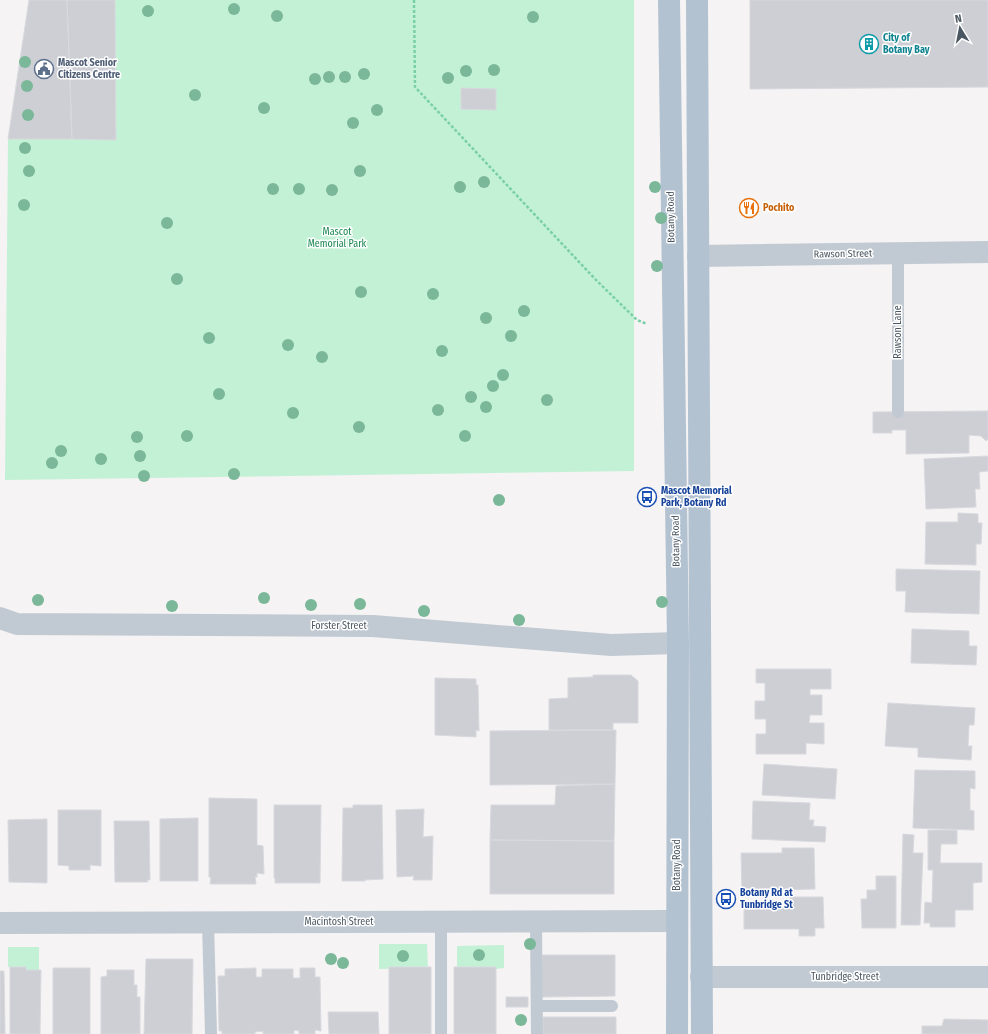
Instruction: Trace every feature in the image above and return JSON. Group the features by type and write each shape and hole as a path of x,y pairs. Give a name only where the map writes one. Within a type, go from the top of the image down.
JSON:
{"main road":[{"name":"Botany Road","path":"669,0 678,643 677,1034"},
{"path":"697,0 702,1034"}],"street":[{"name":"Rawson Street","path":"698,256 988,252"},
{"name":"Forster Street","path":"0,618 17,624 373,626 611,646 678,643"},
{"name":"Macintosh Street","path":"0,923 677,920"},
{"name":"Tunbridge Street","path":"701,977 988,977"}],"lane":[{"name":"Rawson Lane","path":"898,253 898,412"},
{"path":"536,921 537,1034"},
{"path":"208,922 211,1034"},
{"path":"441,922 442,1034"},
{"path":"537,1006 612,1006"}],"path":[{"path":"414,0 414,87 596,280 637,320 646,324"}],"green space":[{"name":"Mascot Memorial Park","path":"115,0 634,0 634,471 5,480 8,139 116,139"},
{"path":"379,944 427,944 428,968 379,969"},
{"path":"504,945 504,968 457,967 457,946"},
{"path":"8,947 39,947 39,970 26,970 25,967 8,967"}],"building":[{"name":"Mascot Senior Citizens Centre","path":"29,0 67,0 72,139 8,139"},
{"path":"67,0 115,0 116,140 72,139"},
{"name":"City of Botany Bay","path":"750,0 988,0 988,87 750,89"},
{"path":"461,88 496,89 496,110 461,109"},
{"path":"988,411 988,439 986,441 981,436 969,435 969,453 906,454 906,430 892,430 892,433 873,433 873,412"},
{"path":"988,456 988,471 979,472 980,489 975,489 976,507 926,509 924,459"},
{"path":"958,513 978,514 978,523 982,523 981,544 976,544 976,565 925,564 926,522 958,522"},
{"path":"896,569 980,571 979,614 905,612 906,591 896,591"},
{"path":"912,629 969,631 969,646 977,646 976,665 911,663"},
{"path":"756,669 831,669 831,689 810,689 810,695 822,695 822,715 810,715 809,723 824,723 824,744 806,743 806,754 756,754 756,734 766,734 766,719 755,719 755,701 765,701 765,683 756,683"},
{"path":"593,675 631,675 638,681 638,723 613,723 613,730 549,730 549,699 568,698 568,678 593,677"},
{"path":"435,678 476,679 476,685 478,685 479,731 476,730 476,737 435,735"},
{"path":"888,703 975,708 974,725 969,725 968,746 972,746 971,760 918,757 918,748 885,746"},
{"path":"616,730 615,784 490,785 490,731"},
{"path":"764,764 837,769 835,799 762,795"},
{"path":"915,770 975,771 975,789 970,788 970,810 974,811 974,830 913,828"},
{"path":"615,784 614,841 490,840 491,805 555,805 556,786"},
{"path":"209,798 257,799 257,845 263,846 264,874 257,873 257,877 255,877 256,884 210,884"},
{"path":"753,801 810,803 809,820 814,820 813,826 826,827 825,842 752,839"},
{"path":"274,805 321,805 320,883 275,883"},
{"path":"353,805 382,805 383,879 342,881 343,808 353,808"},
{"path":"424,809 423,837 433,836 432,880 413,880 414,876 397,877 396,810"},
{"path":"58,810 101,810 101,866 90,865 90,870 69,870 69,866 58,865"},
{"path":"198,818 198,881 160,881 160,819"},
{"path":"47,819 47,883 9,882 8,820"},
{"path":"114,821 149,821 150,880 147,880 148,882 115,882"},
{"path":"928,830 957,830 957,844 941,844 940,863 982,863 982,882 973,883 973,910 955,910 955,927 930,927 930,923 924,923 925,902 932,903 933,870 928,870"},
{"path":"903,834 914,835 913,853 923,853 920,925 901,925"},
{"path":"490,840 614,841 614,894 490,894"},
{"path":"782,848 814,848 815,889 742,891 741,853 782,853"},
{"path":"876,876 896,876 896,928 862,928 861,899 867,899 867,890 876,890"},
{"path":"790,897 823,897 824,928 815,928 815,936 799,936 799,929 744,929 744,907 790,907"},
{"path":"542,955 615,955 615,996 542,997"},
{"path":"146,959 193,959 192,1034 144,1034"},
{"path":"10,967 26,967 26,970 41,970 40,1034 10,1034"},
{"path":"389,967 431,967 431,1034 389,1034"},
{"path":"454,967 496,967 496,1034 454,1034"},
{"path":"53,968 90,968 90,1034 53,1034"},
{"path":"256,968 256,977 262,977 262,969 293,969 293,978 300,978 300,968 315,968 315,977 320,977 321,1031 315,1030 315,1034 299,1034 299,1031 294,1030 294,1034 263,1034 263,1031 255,1032 255,1034 222,1034 222,1031 219,1031 218,976 225,976 225,969"},
{"path":"107,970 134,970 134,985 137,985 137,997 140,997 140,1034 101,1034 101,977 107,976"},
{"path":"0,971 4,971 5,1034 0,1034"},
{"path":"506,997 528,997 528,1007 506,1007"},
{"path":"328,1012 378,1012 379,1034 329,1034"},
{"path":"543,1017 616,1017 616,1034 543,1034"},
{"path":"944,1019 988,1020 988,1034 922,1034 922,1026 942,1026"}],"place":[{"name":"City of Botany Bay","path":"869,44"},
{"name":"Mascot Senior Citizens Centre","path":"44,69"},
{"name":"Pochito","path":"749,208"},
{"name":"Mascot Memorial Park, Botany Rd","path":"647,497"},
{"name":"Botany Rd at Tunbridge St","path":"726,899"}]}
